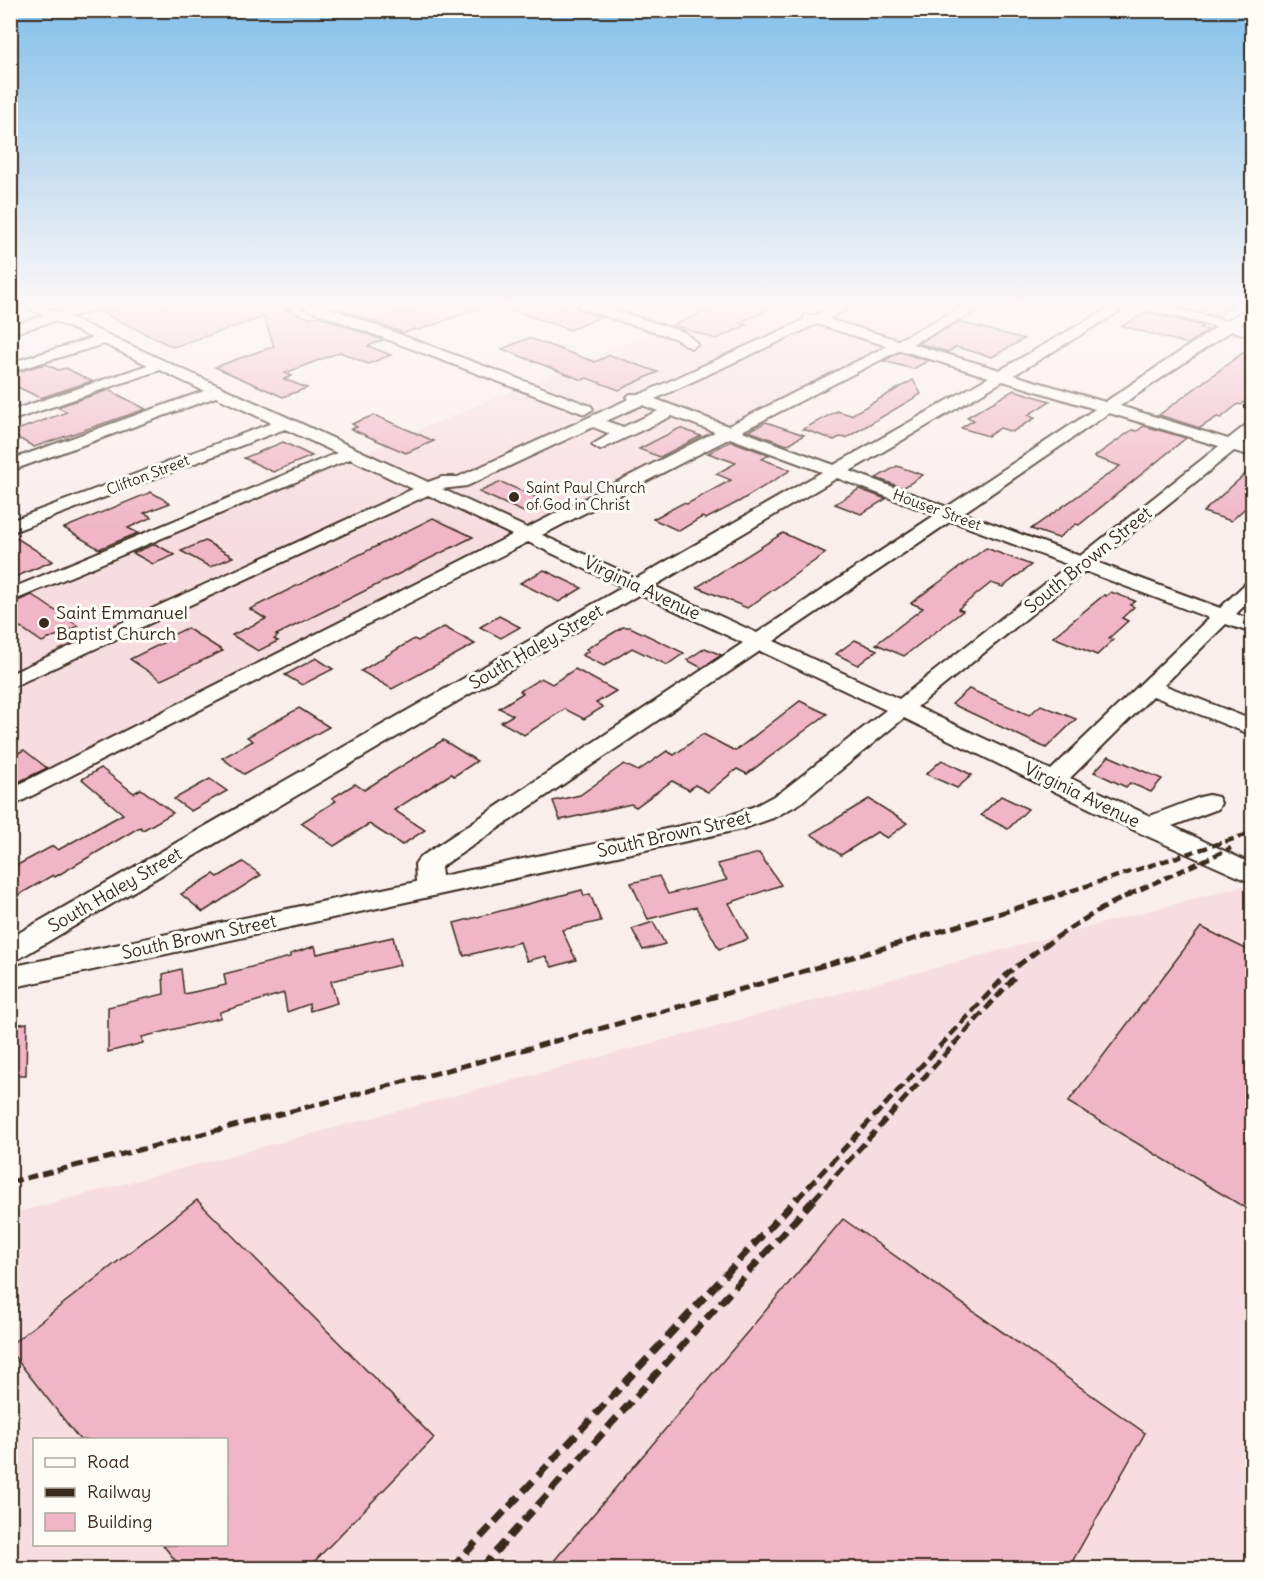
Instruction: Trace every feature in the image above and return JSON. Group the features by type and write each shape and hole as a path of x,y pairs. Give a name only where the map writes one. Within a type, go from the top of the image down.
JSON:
{"street":[{"path":"10,416 121,379"},
{"name":"Virginia Avenue","path":"191,379 351,453 440,480 526,535 903,709 1252,874"},
{"path":"497,379 589,415 624,433"},
{"path":"10,682 440,480 461,482 589,415 621,392 651,379"},
{"path":"544,427 641,400 683,379"},
{"path":"10,799 833,379"},
{"name":"South Haley Street","path":"10,951 996,379"},
{"path":"1010,379 1242,448"},
{"path":"430,888 428,864 1151,379"},
{"path":"10,466 217,391"},
{"name":"Houser Street","path":"621,392 1252,627"},
{"path":"600,445 671,411"},
{"name":"Clifton Street","path":"10,528 285,423"},
{"name":"South Brown Street","path":"10,978 733,823 764,812 790,798 1083,564 1242,448 1252,428"},
{"path":"10,596 351,453"},
{"path":"1053,781 1252,588"},
{"path":"1150,687 1252,728"},
{"path":"1147,826 1209,803"}],"shaded area":[{"path":"542,379 827,379 11,792 11,599"},
{"path":"1242,886 1252,891 1252,1568 11,1568 10,1214"}],"building":[{"path":"10,379 87,379 92,381 40,398 18,387 10,389"},
{"path":"241,379 285,379 307,388 283,397"},
{"path":"589,379 644,379 619,390"},
{"path":"1208,379 1252,379 1252,395 1221,418 1217,417 1200,428 1159,415"},
{"path":"913,380 921,394 846,438 840,437 834,440 803,429 837,411 851,415"},
{"path":"109,390 146,409 34,447 13,435 18,433 14,431 67,412 57,407"},
{"path":"1014,390 1050,401 1028,415 1035,418 1012,432 1000,428 988,436 961,428 974,420 967,417"},
{"path":"374,415 434,441 406,453 351,429 357,427 352,424"},
{"path":"766,422 804,435 787,445 749,431"},
{"path":"1144,426 1186,438 1079,525 1076,524 1058,538 1031,529 1120,466 1094,457 1132,430 1137,431"},
{"path":"680,428 701,436 660,457 639,449"},
{"path":"731,441 769,455 762,459 791,470 740,501 706,519 702,517 679,531 653,519 731,480 716,474 736,463 708,453"},
{"path":"283,442 312,456 273,472 244,458"},
{"path":"897,466 923,475 903,488 876,478"},
{"path":"1252,468 1252,502 1231,521 1203,512"},
{"name":"Saint Paul Church of God in Christ","path":"501,482 549,503 528,514 479,492"},
{"path":"859,489 886,499 861,514 835,504"},
{"path":"151,492 170,503 144,513 152,517 128,528 138,533 99,549 64,528"},
{"path":"433,518 473,537 276,635 278,636 274,639 278,641 258,651 232,635 266,619 250,609"},
{"path":"783,533 826,553 747,608 697,587"},
{"path":"10,535 12,535 53,561 10,579"},
{"path":"205,541 233,557 210,567 181,551"},
{"path":"155,544 175,555 153,564 133,553"},
{"path":"986,548 1031,565 1003,587 991,583 958,609 963,611 904,656 876,644 923,608 911,603"},
{"path":"544,570 582,588 559,602 520,583"},
{"path":"1111,592 1135,601 1130,605 1134,607 1122,618 1128,621 1109,638 1113,640 1097,655 1053,637 1104,595"},
{"name":"Saint Emmanuel Baptist Church","path":"32,595 78,626 42,642 10,620 10,604"},
{"path":"499,616 520,627 501,638 480,627"},
{"path":"444,627 475,644 392,689 361,671 414,639 418,641"},
{"path":"623,627 630,627 684,653 667,665 632,648 604,666 582,655 589,651 586,649"},
{"path":"187,628 223,651 161,680 130,659 171,639 168,637"},
{"path":"855,640 877,650 858,665 836,654"},
{"path":"705,648 721,655 702,668 687,660"},
{"path":"316,658 333,669 302,685 285,675"},
{"path":"575,669 616,691 596,703 603,707 584,719 565,709 524,735 501,722 513,715 499,708 523,693 520,691 541,678 552,684"},
{"path":"969,689 1029,715 1041,705 1076,719 1046,748 952,704"},
{"path":"800,701 827,714 747,774 737,769 708,792 695,785 689,790 672,781 636,807 631,804 560,820 553,801 580,795 624,764 638,771 667,751 674,755 703,734 735,751"},
{"path":"299,708 329,727 244,774 222,758 253,741 247,737"},
{"path":"443,740 477,761 454,776 451,774 394,810 425,830 402,845 369,824 334,846 301,823 336,801 332,798 355,784 364,790"},
{"path":"24,750 47,768 10,786 10,757"},
{"path":"1109,756 1162,779 1151,792 1130,783 1126,787 1094,772"},
{"path":"942,760 972,775 957,788 926,774"},
{"path":"101,768 134,793 141,789 173,813 143,830 140,827 55,877 53,875 10,900 10,869 53,846 58,850 123,814 82,779"},
{"path":"210,779 227,791 191,811 174,799"},
{"path":"1001,796 1028,809 1008,829 981,815"},
{"path":"869,799 907,823 887,838 877,832 841,855 811,834"},
{"path":"759,853 781,885 729,903 748,939 719,949 696,907 648,919 631,883 659,876 668,894 727,880 717,864"},
{"path":"243,862 261,875 203,912 181,894 214,874 218,877"},
{"path":"582,890 584,896 590,894 601,921 562,930 576,960 552,967 545,956 527,961 520,942 464,956 454,923"},
{"path":"653,922 665,944 643,950 632,929"},
{"path":"1201,927 1252,952 1252,1212 1068,1102"},
{"path":"393,937 400,965 331,981 337,1003 310,1011 309,1004 287,1012 284,993 220,1012 220,1018 142,1037 143,1043 108,1052 108,1007 164,994 163,974 181,969 184,994 226,985 224,974 290,957 290,954 315,946 317,954"},
{"path":"27,1023 26,1075 10,1075 10,1026"},
{"path":"197,1200 434,1438 307,1569 182,1569 164,1546 228,1546 228,1438 78,1438 10,1351 10,1345"},
{"path":"843,1219 1145,1433 1068,1569 547,1569"}],"railway":[{"path":"1058,895 1252,833"},
{"path":"1128,895 1231,848"},
{"path":"10,1182 539,1046 801,972 1063,894"},
{"path":"797,1199 1008,973 1083,920 1131,894"},
{"path":"814,1199 1014,978"},
{"path":"452,1568 798,1197"},
{"path":"481,1568 816,1197"}],"place":[{"name":"Saint Paul Church of God in Christ","path":"514,497"},
{"name":"Saint Emmanuel Baptist Church","path":"44,623"}]}
